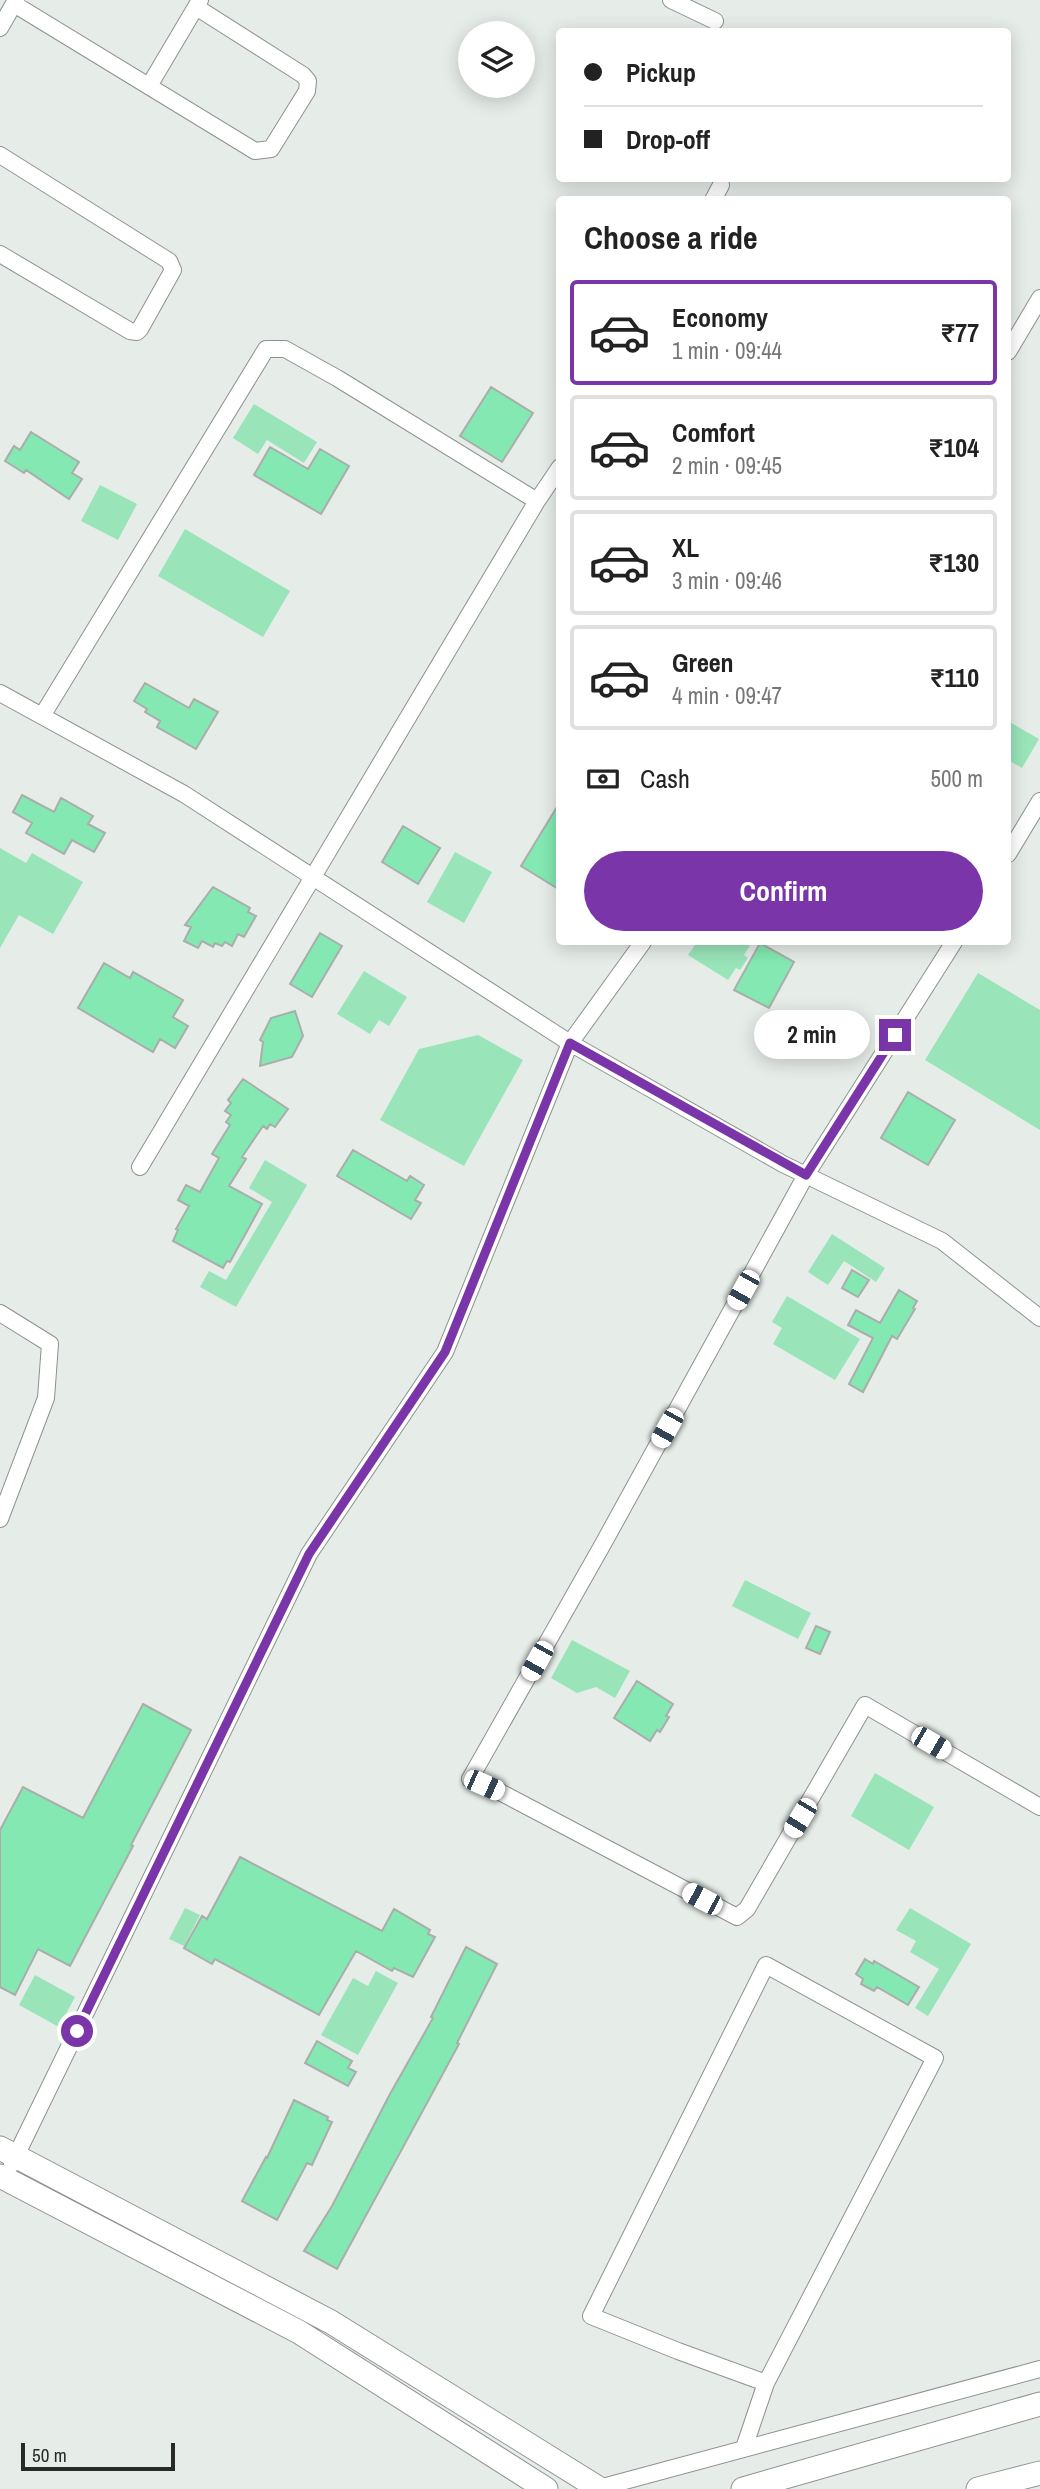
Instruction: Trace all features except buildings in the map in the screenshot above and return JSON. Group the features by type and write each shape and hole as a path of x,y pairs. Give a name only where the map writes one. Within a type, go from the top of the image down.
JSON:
{"street":[{"path":"671,0 715,21"},
{"path":"0,28 15,2 149,86 255,150 271,149 307,90 308,81 198,4 149,86"},
{"path":"0,155 169,261 173,270 140,329 130,331 0,254"},
{"path":"1011,347 1040,298"},
{"path":"42,716 267,349 285,349 337,378 537,500"},
{"path":"140,1167 537,500 556,473"},
{"path":"0,693 184,794 570,1043 806,1175 942,1241 1040,1318"},
{"path":"1011,849 1040,801"},
{"path":"545,2489 299,2332 2,2180 8,2153 309,1554 445,1352 570,1043 641,945"},
{"path":"952,945 806,1175 610,1532 470,1779 498,1791 737,1917 747,1909 865,1705 1040,1807"},
{"path":"0,1312 50,1344 46,1398 0,1519"},
{"path":"744,2448 766,2383 935,2058 766,1965 591,2316 766,2383"},
{"path":"8,2153 331,2322 599,2489 1040,2369"},
{"path":"743,2489 1040,2404"},
{"path":"978,2489 1040,2473"}],"green space":[{"path":"254,404 317,442 304,463 267,440 258,454 233,438"},
{"path":"100,485 137,504 118,540 81,521"},
{"path":"185,529 290,591 263,637 158,576"},
{"path":"1011,723 1039,739 1022,768 1011,762"},
{"path":"0,848 26,863 32,853 83,882 53,934 19,915 0,948"},
{"path":"455,852 492,872 464,923 427,902"},
{"path":"695,945 750,945 744,955 748,958 740,970 736,968 728,980 688,955"},
{"path":"364,971 407,997 389,1026 379,1020 370,1034 337,1014"},
{"path":"978,973 1040,1010 1040,1130 925,1060"},
{"path":"478,1035 523,1060 464,1166 380,1120 419,1049"},
{"path":"265,1160 307,1185 236,1307 200,1287 209,1271 226,1280 272,1202 249,1188"},
{"path":"832,1234 885,1268 876,1282 844,1261 828,1285 808,1272"},
{"path":"787,1296 860,1339 835,1380 773,1344 782,1328 772,1322"},
{"path":"745,1580 811,1613 798,1639 732,1606"},
{"path":"572,1640 630,1671 615,1698 596,1687 577,1693 551,1678"},
{"path":"875,1773 934,1807 909,1850 851,1816"},
{"path":"185,1908 200,1915 184,1946 169,1939"},
{"path":"910,1908 971,1944 928,2016 915,2008 939,1969 910,1952 916,1941 896,1930"},
{"path":"376,1971 398,1983 358,2055 321,2035 353,1978 368,1986"},
{"path":"35,1975 75,1997 59,2027 19,2005"}],"route":[{"path":"77,2031 309,1554 445,1352 570,1043 806,1175 895,1035"}]}
